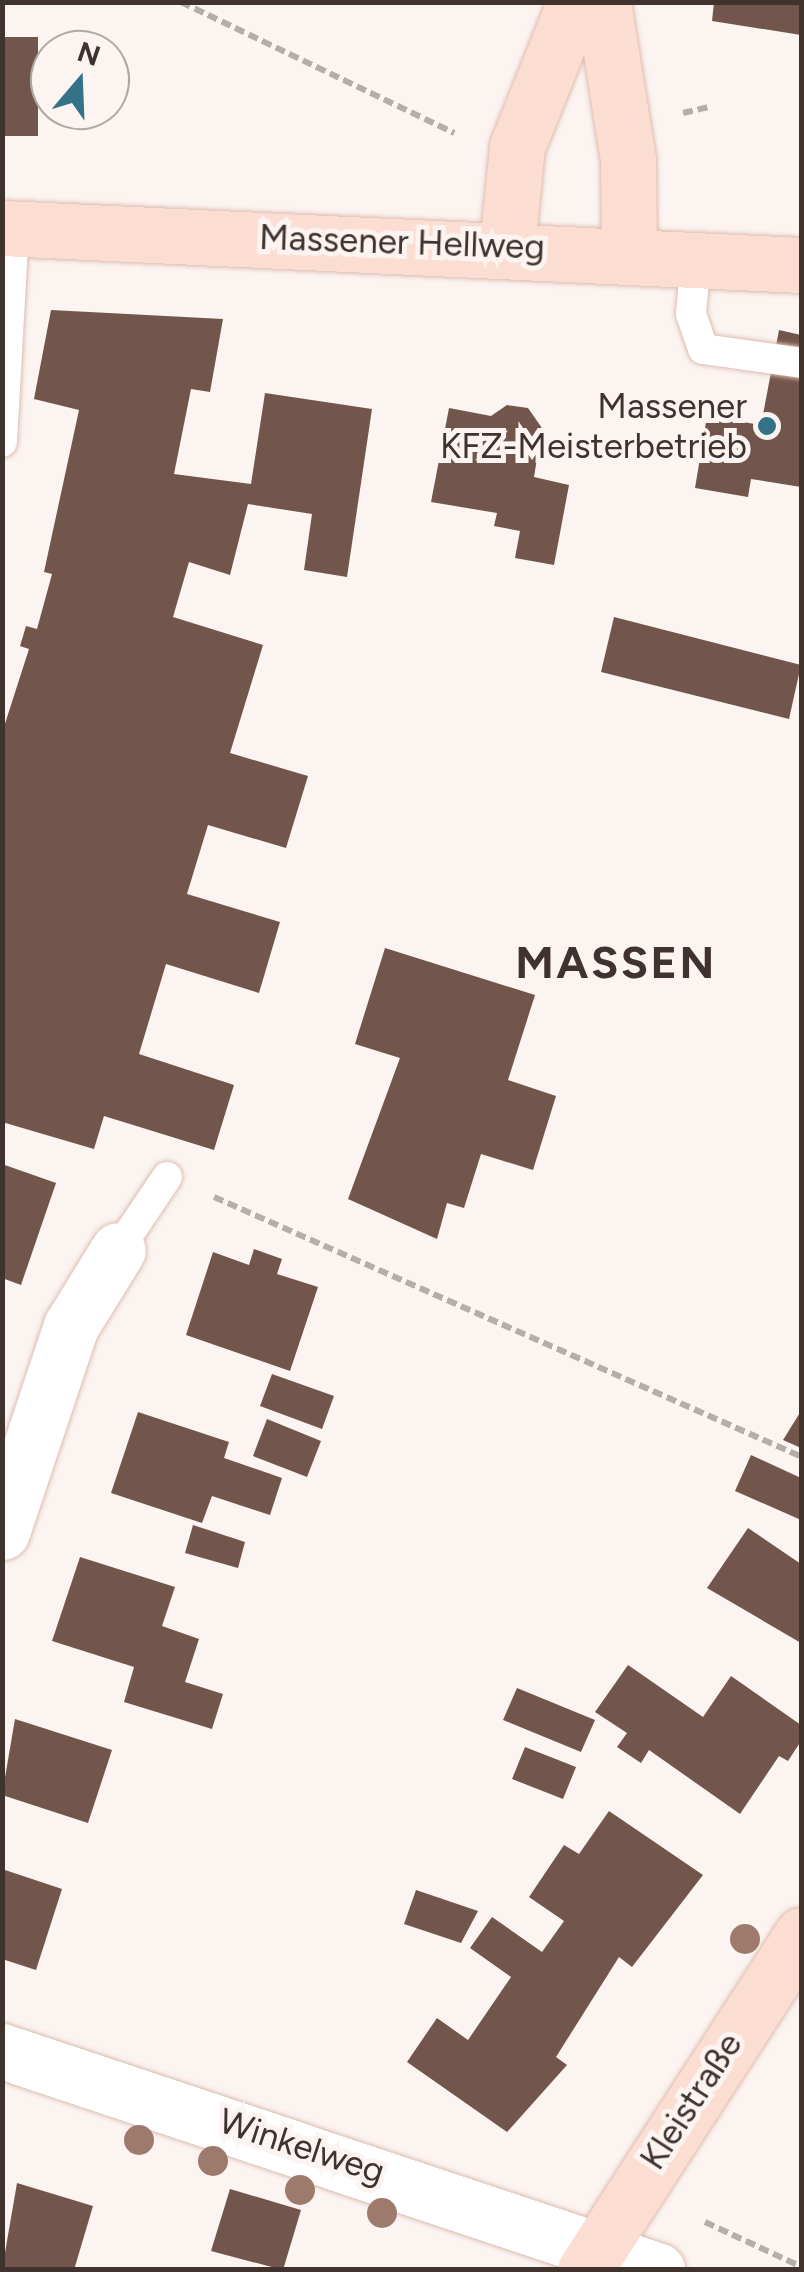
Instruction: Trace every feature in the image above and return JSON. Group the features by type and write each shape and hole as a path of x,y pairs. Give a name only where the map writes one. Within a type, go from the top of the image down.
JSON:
{"main road":[{"path":"506,246 517,147 575,2"},
{"path":"603,2 628,160 628,251"},
{"name":"Massener Hellweg","path":"8,228 628,251 802,265"},
{"name":"Kleistraße","path":"592,2258 802,1935"}],"street":[{"path":"2,1532 71,1326 118,1250"},
{"name":"Winkelweg","path":"2,2051 592,2258 656,2270"}],"lane":[{"path":"2,442 8,228"},
{"path":"696,256 691,314 703,349 802,364"},
{"path":"118,1250 167,1177"}],"path":[{"path":"181,2 454,133"},
{"path":"672,114 710,107"},
{"path":"167,1177 802,1457"},
{"path":"705,2222 802,2268"}],"building":[{"path":"714,2 801,2 801,35 712,21"},
{"path":"2,37 30,37 30,130 38,130 38,136 2,136"},
{"path":"51,310 223,319 210,392 191,389 174,474 251,484 265,393 372,409 347,577 304,570 312,514 248,504 230,575 189,562 173,617 263,645 230,753 308,776 286,848 208,825 187,894 280,922 259,993 166,964 139,1054 234,1085 214,1150 104,1116 94,1149 2,1122 2,733 29,649 20,646 26,626 37,629 52,574 44,572 79,410 34,399"},
{"path":"779,330 801,335 801,487 751,479 748,497 695,488 707,416 761,425"},
{"path":"507,405 528,408 542,428 534,477 569,485 554,565 515,558 520,531 494,526 497,513 431,502 449,408 491,416"},
{"path":"614,617 801,665 789,719 601,672"},
{"path":"385,948 535,995 508,1080 556,1096 533,1170 481,1154 464,1208 447,1203 437,1239 348,1199 400,1058 355,1044"},
{"path":"2,1164 56,1183 21,1285 2,1278"},
{"path":"254,1249 282,1259 277,1274 318,1287 290,1371 186,1335 213,1252 249,1265"},
{"path":"272,1374 334,1396 322,1429 260,1406"},
{"path":"801,1411 801,1448 783,1440"},
{"path":"138,1412 229,1442 224,1458 282,1478 270,1515 212,1496 202,1523 111,1493"},
{"path":"267,1419 321,1441 307,1477 253,1456"},
{"path":"751,1455 801,1478 801,1520 735,1491"},
{"path":"193,1525 245,1542 238,1568 185,1553"},
{"path":"748,1528 801,1564 801,1643 707,1588"},
{"path":"80,1557 175,1587 162,1626 199,1639 185,1682 223,1694 212,1729 124,1702 134,1667 52,1641"},
{"path":"628,1665 703,1717 731,1676 801,1725 801,1741 788,1761 779,1756 740,1814 649,1750 641,1763 617,1747 627,1733 595,1712"},
{"path":"517,1688 595,1720 581,1752 503,1720"},
{"path":"15,1719 112,1750 88,1823 2,1795"},
{"path":"525,1747 576,1767 563,1799 512,1779"},
{"path":"609,1811 703,1875 632,1967 619,1957 556,2057 567,2065 507,2132 407,2062 437,2018 468,2040 511,1977 470,1948 492,1917 542,1952 564,1921 529,1897 564,1845 579,1854"},
{"path":"2,1869 62,1889 36,1970 2,1959"},
{"path":"416,1890 478,1911 461,1943 404,1924"},
{"path":"17,2183 93,2206 74,2270 2,2270"},
{"path":"230,2189 301,2210 283,2270 211,2251"}],"place":[{"name":"Massener KFZ-Meisterbetrieb","path":"767,426"}],"district":[{"name":"MASSEN","path":"616,963"}]}
